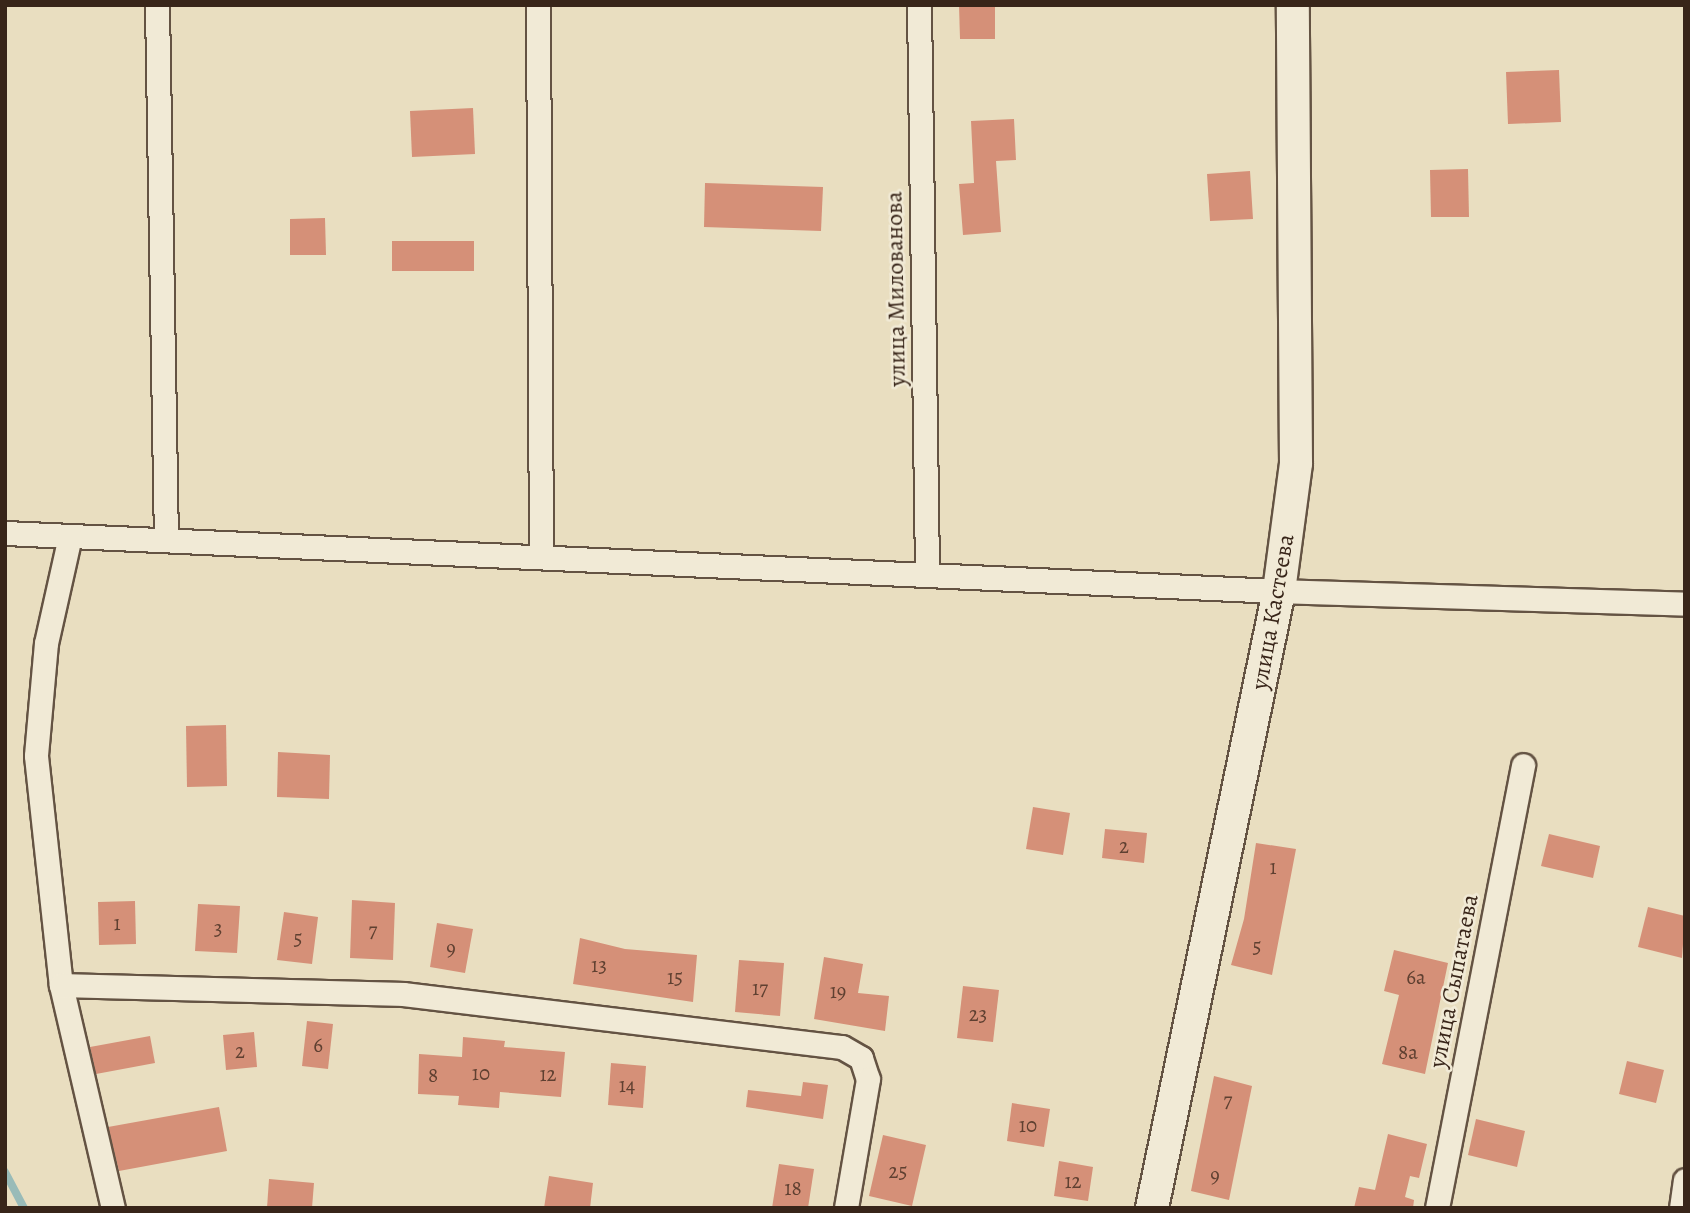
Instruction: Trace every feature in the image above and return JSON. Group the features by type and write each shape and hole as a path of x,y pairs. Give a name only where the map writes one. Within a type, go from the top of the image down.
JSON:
{"street":[{"path":"157,5 166,540"},
{"path":"538,5 541,556"},
{"name":"улица Милованова","path":"919,5 928,572"},
{"name":"улица Кастеева","path":"1152,1208 1279,591 1296,463 1293,5"},
{"path":"5,533 928,572 1279,591 1685,604"},
{"path":"70,536 46,643 36,756 61,985 113,1208"},
{"name":"улица Сыпатаева","path":"1437,1208 1523,765"},
{"path":"61,985 416,996 842,1047 862,1058 868,1079 846,1208"},
{"path":"1681,1208 1685,1180"}],"building":[{"path":"959,5 995,5 995,39 960,39"},
{"path":"1559,70 1561,122 1508,124 1506,72"},
{"path":"473,108 475,154 412,157 410,111"},
{"path":"1014,119 1016,160 996,161 1001,232 963,235 959,184 974,183 971,121"},
{"path":"1468,169 1469,217 1431,217 1430,170"},
{"path":"1250,171 1253,219 1210,221 1207,174"},
{"path":"705,183 823,187 821,231 704,227"},
{"path":"325,218 326,255 290,255 290,219"},
{"path":"392,241 474,241 474,271 392,271"},
{"path":"226,725 227,786 187,787 186,726"},
{"path":"278,752 330,755 329,799 277,797"},
{"path":"1033,807 1070,813 1063,855 1026,849"},
{"path":"1105,829 1147,833 1144,863 1102,858"},
{"path":"1549,834 1600,846 1593,878 1541,866"},
{"path":"1256,843 1296,849 1272,975 1231,965 1244,919"},
{"path":"352,900 395,903 393,960 350,958"},
{"path":"135,901 136,944 99,945 98,902"},
{"path":"198,904 240,906 237,953 195,951"},
{"path":"1648,907 1685,916 1682,958 1638,947"},
{"path":"284,912 318,917 312,964 277,960"},
{"path":"437,923 473,929 465,973 430,967"},
{"path":"580,938 625,949 697,955 693,1002 573,984"},
{"path":"1394,950 1448,963 1425,1074 1382,1064 1399,995 1384,991"},
{"path":"824,957 863,964 858,993 889,996 885,1031 814,1019"},
{"path":"739,960 784,963 780,1016 735,1012"},
{"path":"963,986 999,990 993,1042 957,1038"},
{"path":"307,1021 333,1024 328,1069 302,1066"},
{"path":"254,1032 257,1067 226,1070 223,1035"},
{"path":"150,1036 155,1063 96,1074 90,1047"},
{"path":"463,1037 505,1041 504,1047 565,1052 561,1097 500,1092 499,1108 458,1105 459,1096 418,1094 419,1054 462,1057"},
{"path":"1627,1061 1664,1070 1656,1103 1619,1094"},
{"path":"611,1063 646,1066 643,1108 608,1105"},
{"path":"1214,1076 1252,1086 1229,1200 1191,1191"},
{"path":"803,1082 828,1085 823,1119 746,1107 748,1090 801,1096"},
{"path":"1012,1103 1050,1109 1044,1147 1007,1141"},
{"path":"219,1107 227,1151 119,1171 108,1127"},
{"path":"1476,1119 1525,1131 1517,1167 1468,1155"},
{"path":"1388,1134 1427,1144 1419,1178 1410,1176 1405,1197 1414,1200 1413,1208 1354,1208 1359,1187 1375,1190"},
{"path":"883,1135 926,1145 912,1206 869,1196"},
{"path":"1059,1161 1093,1167 1088,1201 1054,1196"},
{"path":"779,1164 814,1169 808,1208 772,1208"},
{"path":"549,1176 593,1183 590,1208 544,1208"},
{"path":"269,1179 314,1183 312,1208 267,1208"}],"waterway":[{"path":"5,1172 24,1208"}]}
